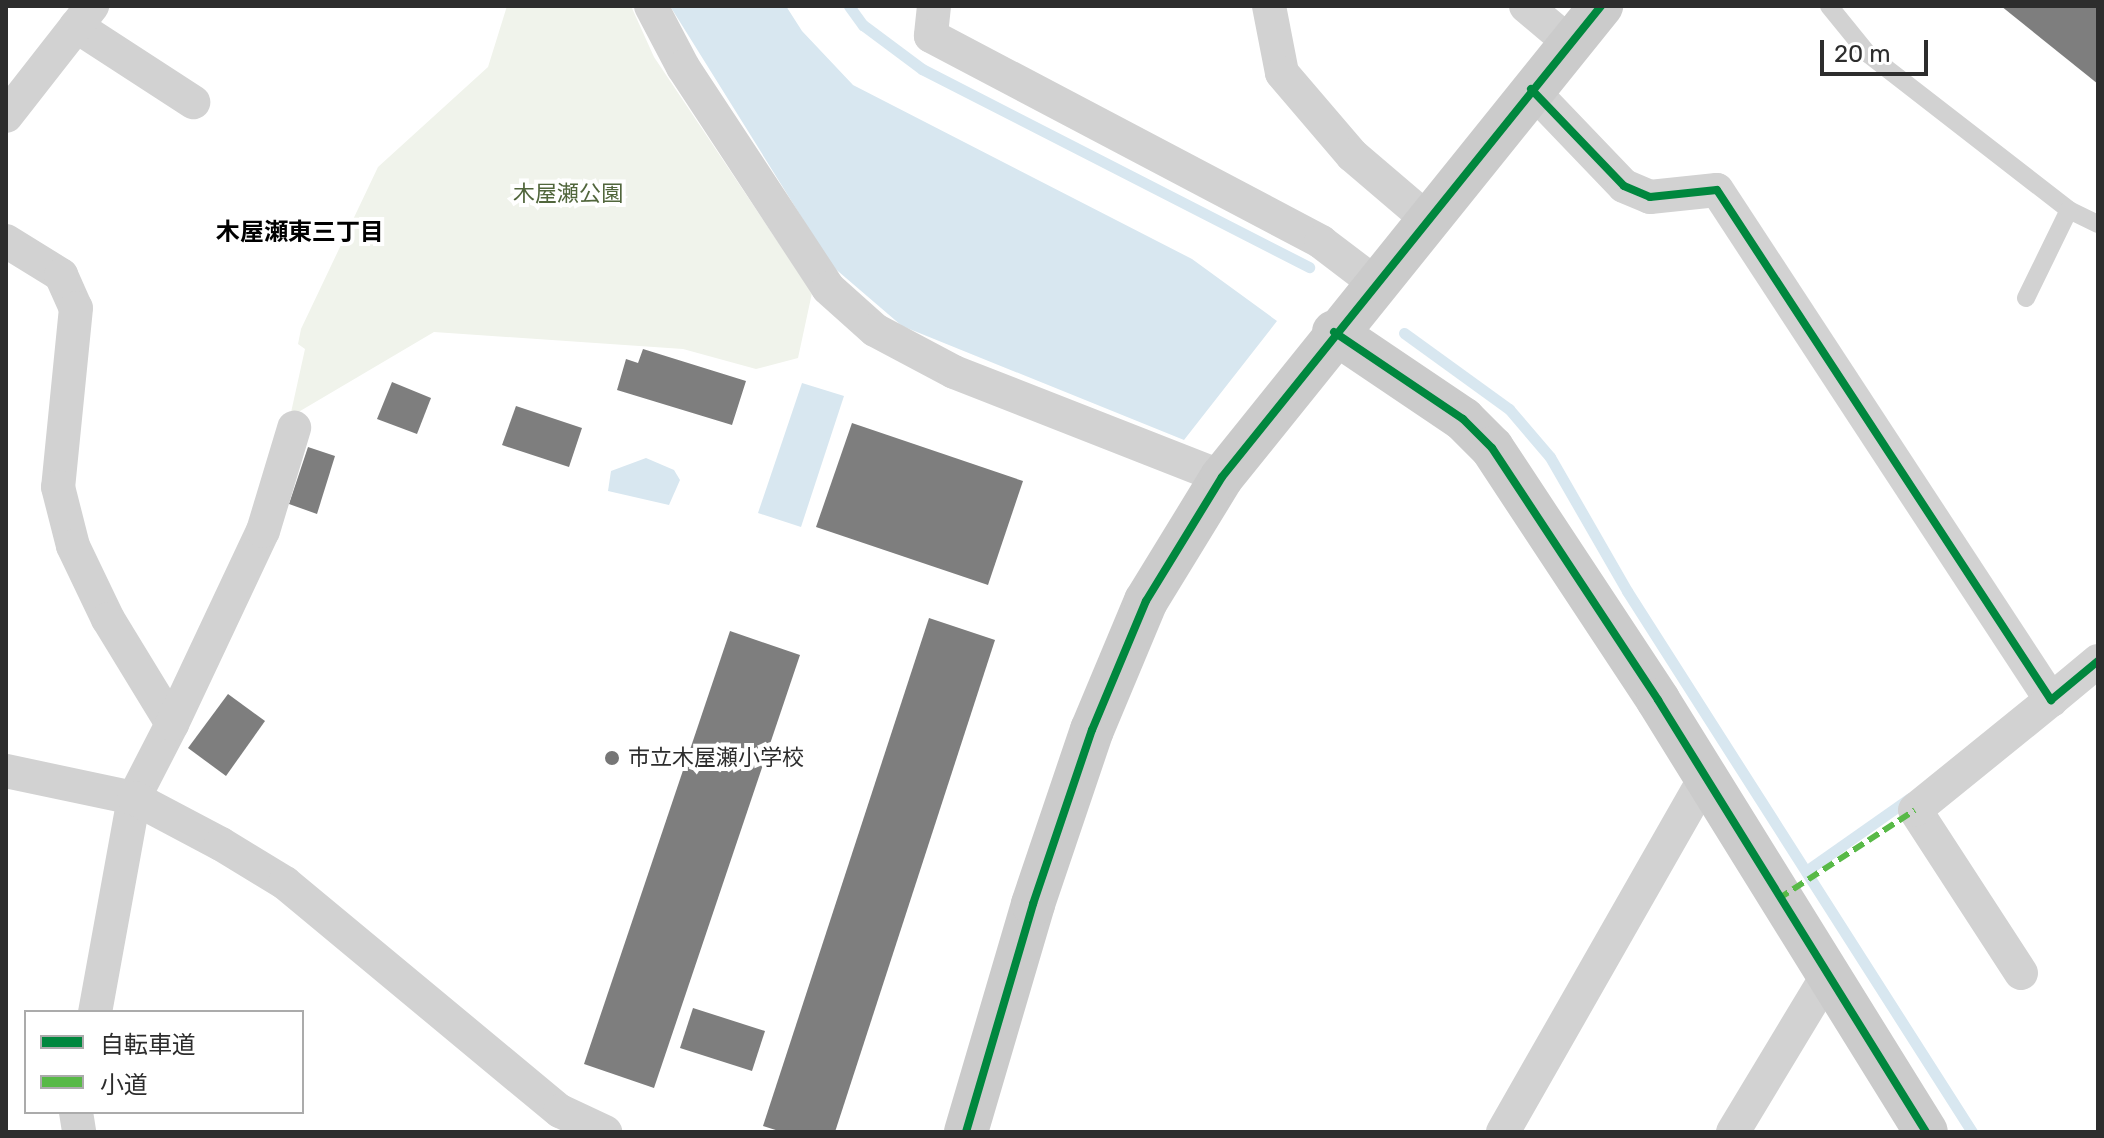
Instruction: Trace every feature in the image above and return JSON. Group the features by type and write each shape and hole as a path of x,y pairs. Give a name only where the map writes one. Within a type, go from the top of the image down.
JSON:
{"street":[{"path":"651,6 683,67 828,288 875,330 954,372 1222,477"},
{"path":"934,6 931,36 1321,242 1375,283"},
{"path":"1269,6 1282,73 1352,155 1427,219"},
{"path":"1526,6 1570,43"},
{"path":"966,1132 1033,904 1092,730 1146,601 1222,477 1334,332 1601,6"},
{"path":"6,116 84,16 193,102"},
{"path":"1531,89 1624,186 1650,197 1717,190 2051,700"},
{"path":"6,241 61,275 76,308 58,487 73,546 108,619 172,724"},
{"path":"1334,332 1463,419 1492,448 1705,778 1926,1132"},
{"path":"95,1010 134,798 263,531 294,428"},
{"path":"2021,973 1915,810 2098,661"},
{"path":"6,771 134,798 285,883 560,1111 605,1132"},
{"path":"1503,1132 1705,778"},
{"path":"1733,1132 1827,976"}],"lane":[{"path":"1829,6 1868,54 2069,210 2098,224"},
{"path":"2026,298 2069,210"}],"green space":[{"name":"木屋瀬公園","path":"507,6 631,6 654,57 812,293 798,358 756,369 683,349 434,332 290,417 305,349 298,344 301,329 378,167 488,67"}],"shaded area":[{"path":"670,6 786,6 802,31 853,85 1192,259 1277,321 1184,440 902,326 832,266"},
{"path":"802,383 844,396 801,527 758,513"},
{"path":"646,458 674,470 680,480 669,505 608,491 611,471"}],"building":[{"path":"2001,6 2098,6 2098,84"},
{"path":"643,349 746,381 732,425 617,390 626,359 638,363"},
{"path":"392,382 431,398 417,434 377,419"},
{"path":"516,406 582,428 569,467 502,445"},
{"path":"852,423 1023,481 988,585 816,527"},
{"path":"308,447 335,456 317,514 289,504"},
{"path":"929,618 995,640 835,1132 782,1132 763,1126"},
{"path":"730,631 800,655 654,1088 584,1064"},
{"path":"228,694 265,721 226,776 188,748"},
{"path":"693,1008 765,1031 752,1071 680,1048"}],"waterway":[{"path":"849,6 863,25 922,69 1309,267"},
{"path":"1404,333 1509,409 1550,457 1627,591 1972,1132"},
{"path":"1806,871 1910,798"}],"marked path":[{"path":"1778,899 1915,810"}],"cycle path":[{"path":"966,1132 1033,904 1092,730 1146,601 1222,477 1601,6"},
{"path":"1531,89 1624,186 1650,197 1717,190 2051,700 2098,661"},
{"path":"1334,332 1463,419 1492,448 1658,700 1926,1132"}],"place":[{"name":"市立木屋瀬小学校","path":"612,758"}],"district":[{"name":"木屋瀬東三丁目","path":"300,233"}]}
